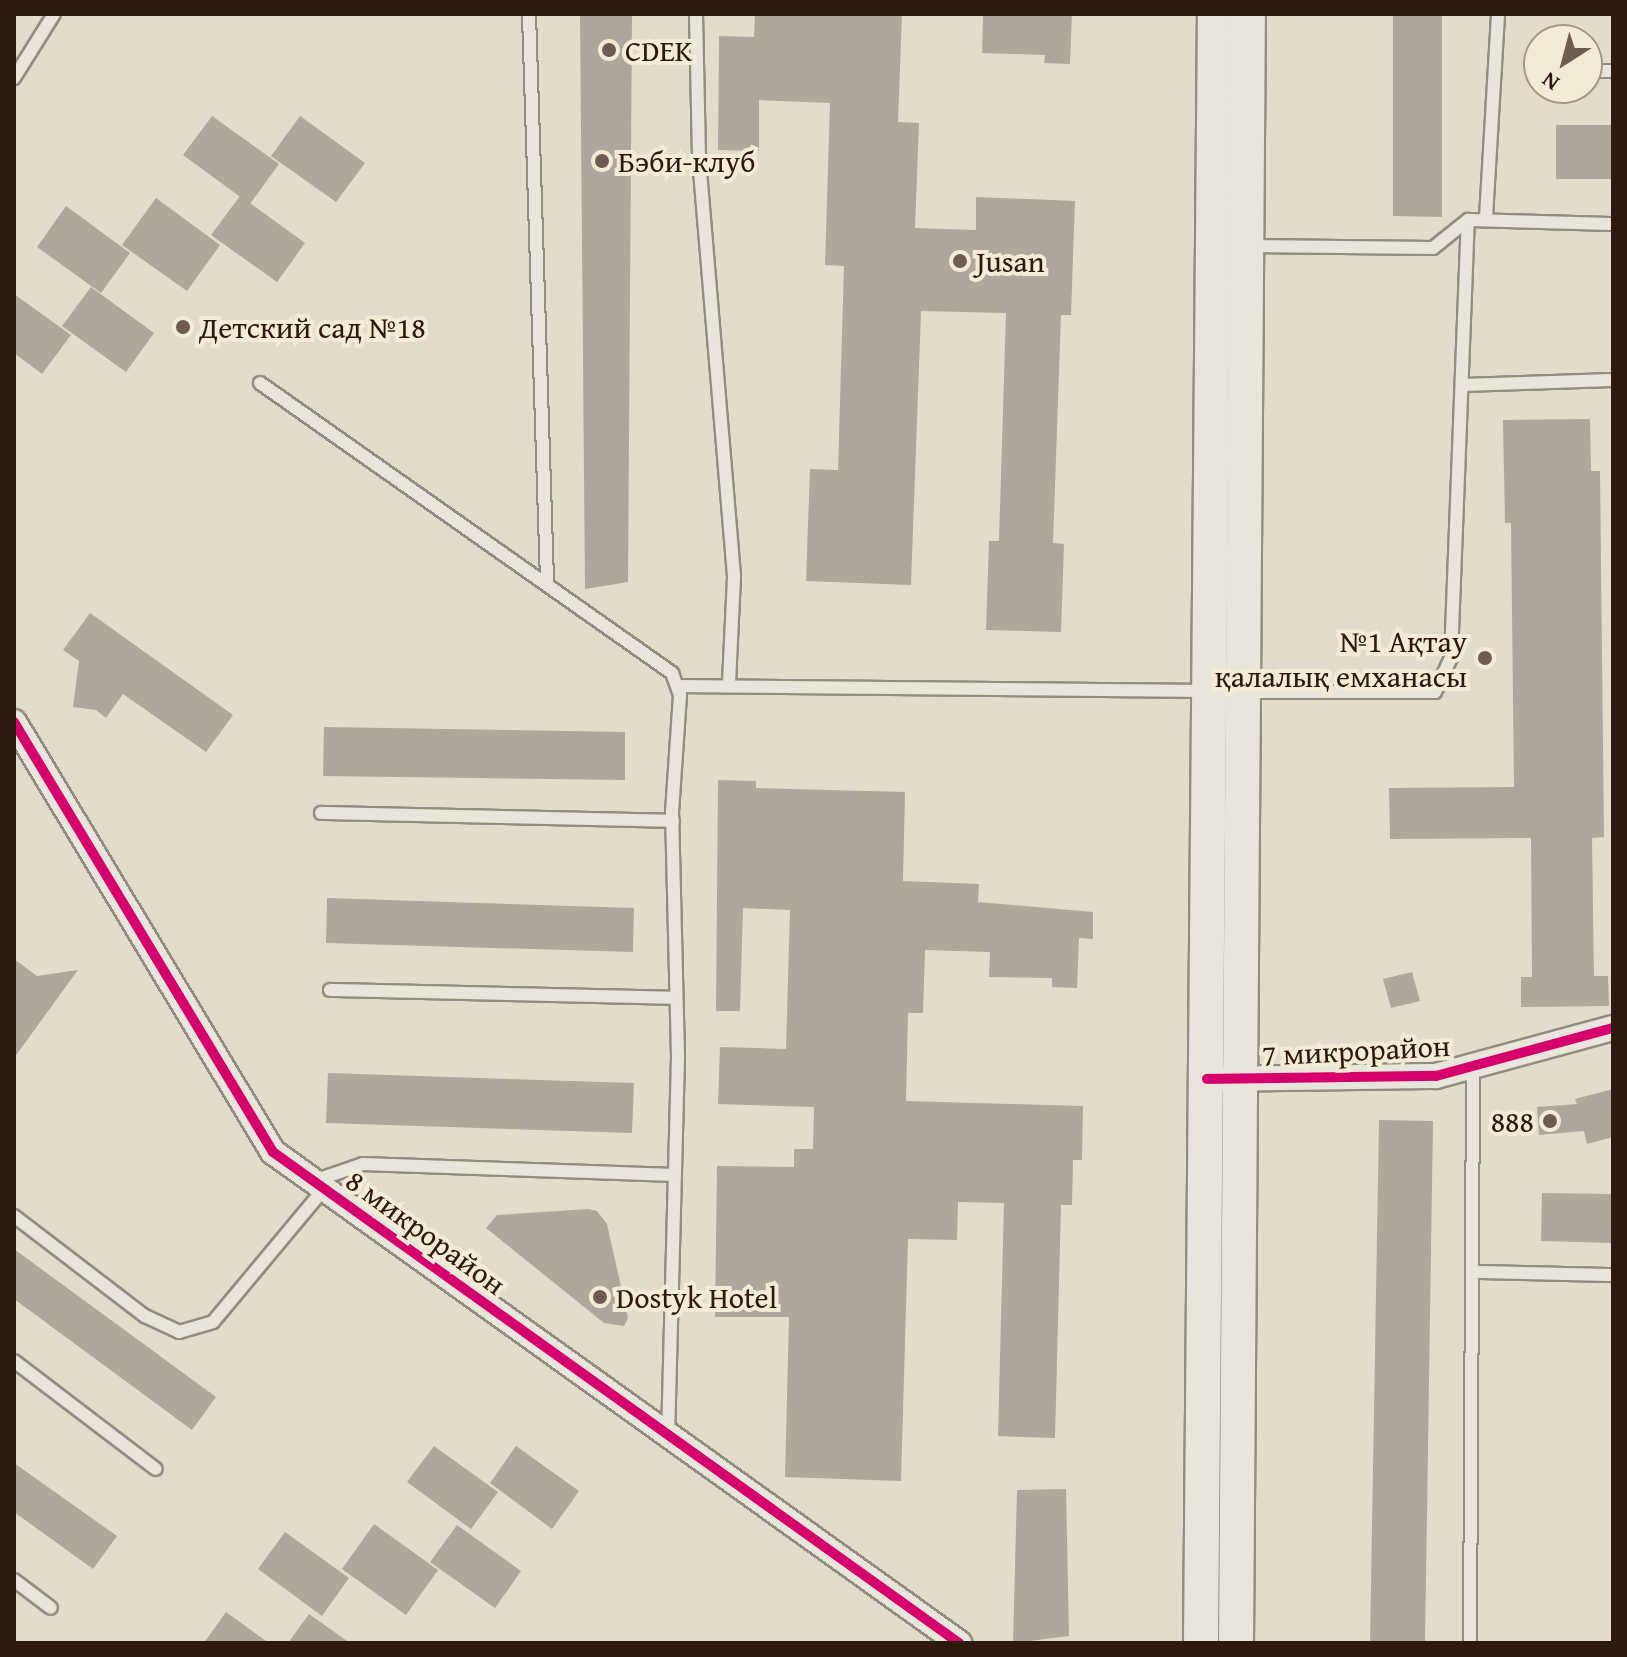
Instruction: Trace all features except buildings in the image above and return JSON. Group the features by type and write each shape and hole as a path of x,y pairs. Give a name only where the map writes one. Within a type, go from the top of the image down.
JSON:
{"main road":[{"path":"1215,14 1227,692 1224,1080 1236,1643"},
{"path":"1227,692 1246,246 1248,14"},
{"path":"1201,1643 1224,1080"}],"street":[{"name":"8 микрорайон","path":"14,722 273,1152 959,1643"},
{"name":"7 микрорайон","path":"1224,1080 1436,1076 1613,1028"}],"lane":[{"path":"14,78 54,14"},
{"path":"529,14 547,582"},
{"path":"696,14 699,159 734,577 729,683"},
{"path":"1486,217 1498,14"},
{"path":"1246,246 1433,248 1468,220 1486,217 1613,224"},
{"path":"677,686 729,683 1034,693 1435,692 1451,658 1468,220"},
{"path":"1462,385 1613,380"},
{"path":"260,383 547,582 672,673 677,686 673,821 676,998 668,1435"},
{"path":"321,813 673,821"},
{"path":"330,990 676,998"},
{"path":"1470,1643 1476,1272 1473,1066"},
{"path":"14,1216 145,1316 179,1332 213,1322 240,1296 319,1185 363,1164 675,1175"},
{"path":"1476,1272 1613,1275"},
{"path":"14,1361 156,1469"},
{"path":"14,1580 51,1608"}],"cycle path":[{"path":"14,722 273,1152 959,1643"},
{"path":"1207,1079 1436,1076 1613,1028"}],"place":[{"name":"CDEK","path":"609,50"},
{"name":"Бэби-клуб","path":"602,161"},
{"name":"Jusan","path":"960,261"},
{"name":"Детский сад №18","path":"183,327"},
{"name":"№1 Ақтау қалалық емханасы","path":"1485,658"},
{"name":"888","path":"1550,1121"},
{"name":"Dostyk Hotel","path":"600,1297"}]}
